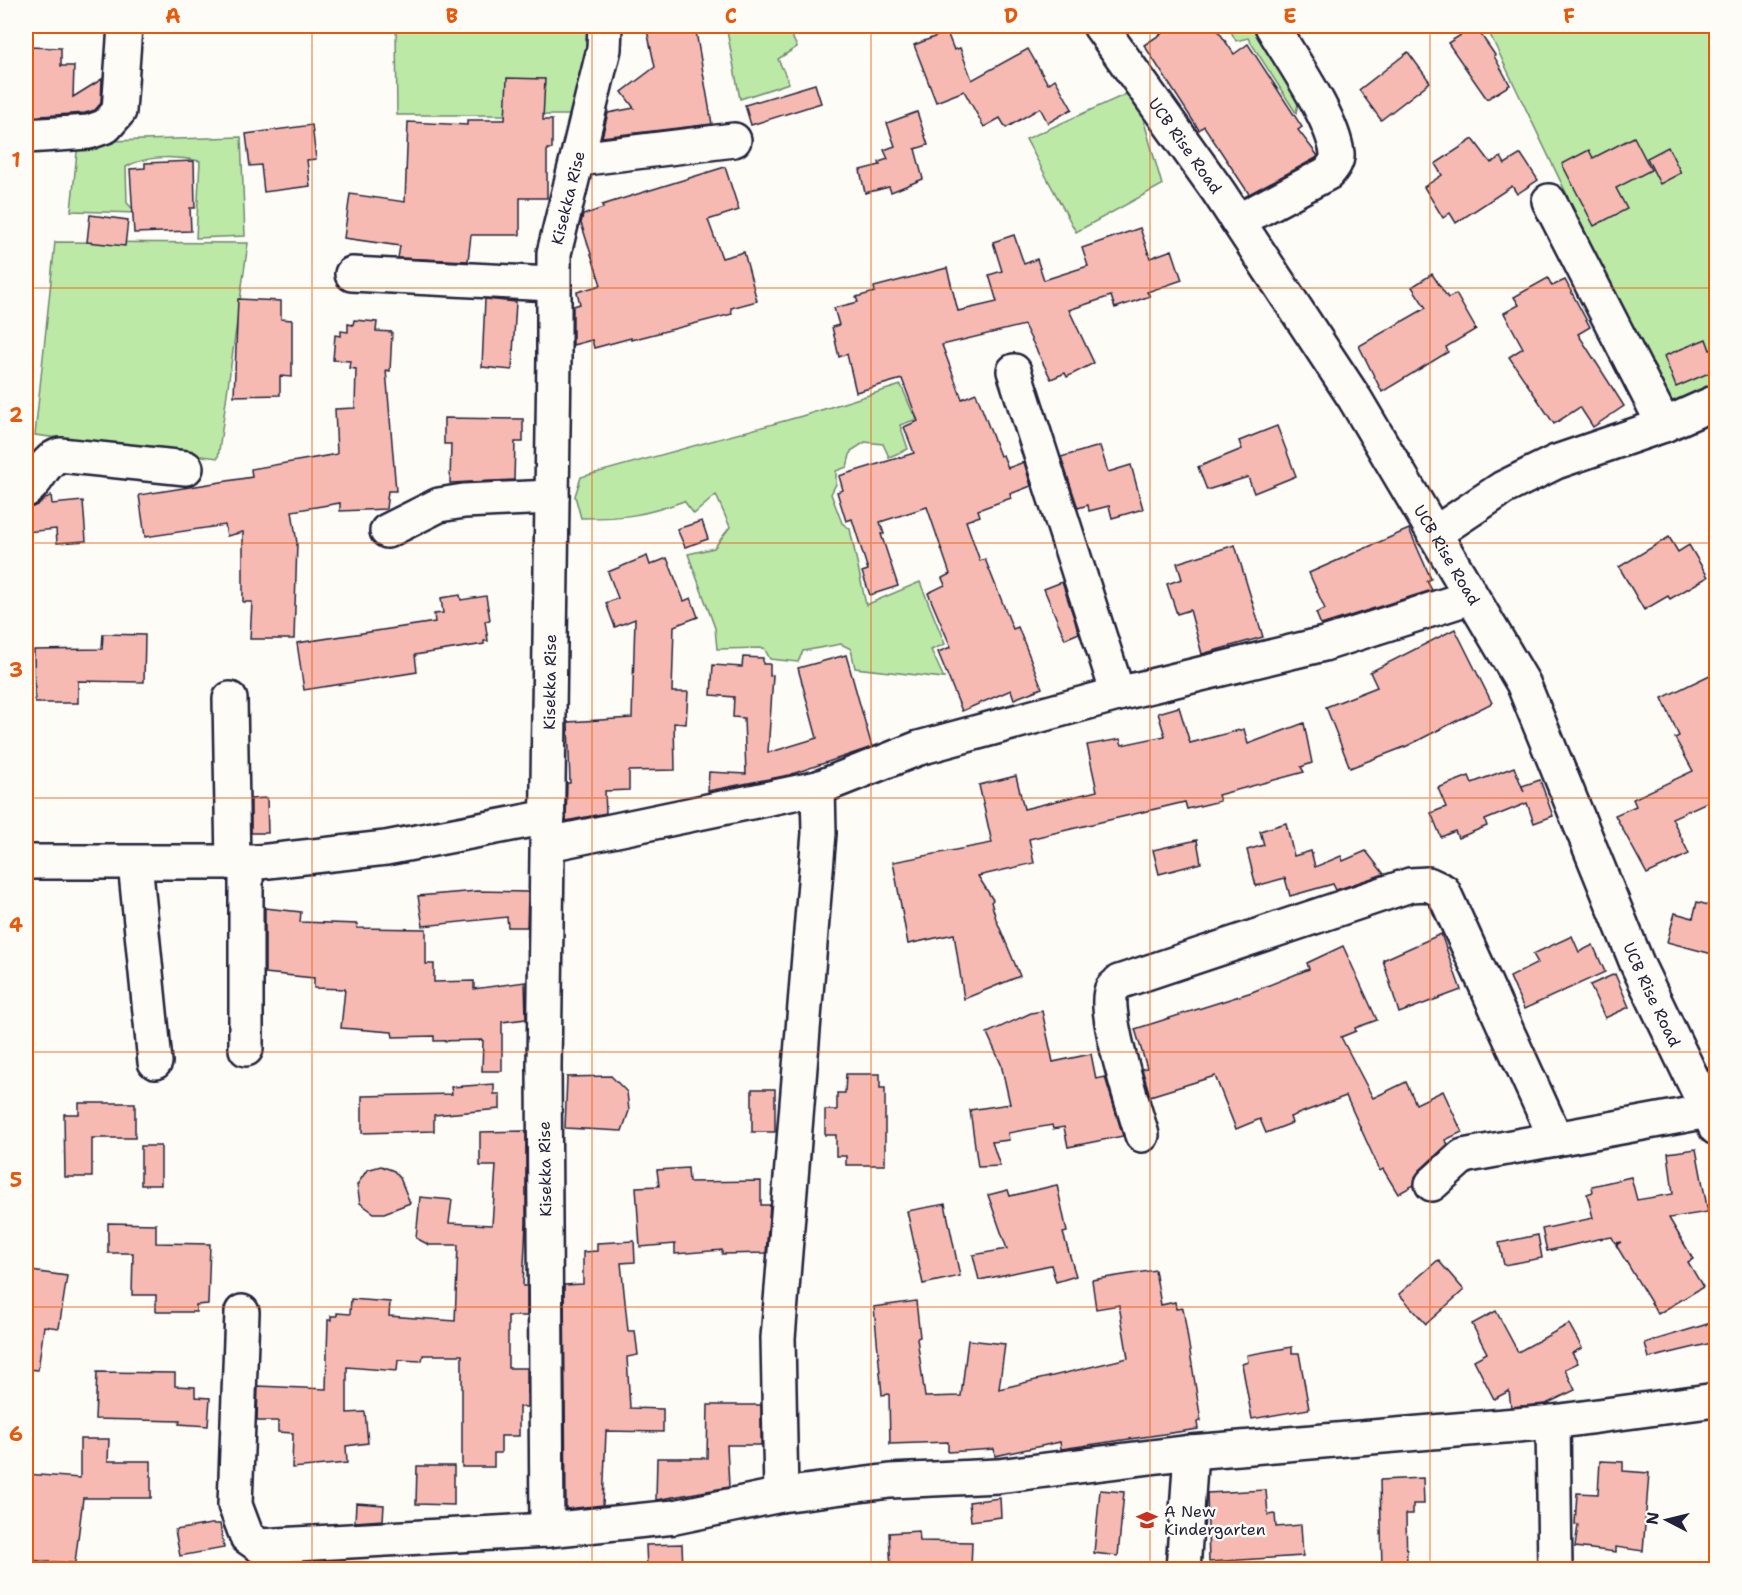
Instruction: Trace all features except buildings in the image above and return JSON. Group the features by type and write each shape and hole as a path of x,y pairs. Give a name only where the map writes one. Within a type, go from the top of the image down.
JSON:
{"street":[{"path":"26,136 88,132 106,126 119,111 125,26"},
{"name":"Kisekka Rise","path":"547,1530 544,1067 552,497 552,284 554,253 604,49 605,26"},
{"name":"UCB Rise Road","path":"1100,26 1238,221 1356,399 1523,683 1638,966 1712,1120"},
{"path":"1238,221 1328,173 1335,165 1338,155 1328,124 1272,26"},
{"path":"578,159 734,140"},
{"path":"1548,201 1664,425"},
{"path":"352,274 552,284"},
{"path":"1014,371 1118,694"},
{"path":"1434,534 1503,488 1556,462 1664,425 1716,402"},
{"path":"26,489 31,486 52,457 60,455 186,468"},
{"path":"387,531 439,505 552,497"},
{"path":"26,862 239,862 548,831 818,788 919,748 1118,694 1324,644 1471,597"},
{"path":"230,699 246,1049"},
{"path":"781,1495 778,1338 819,833 818,788"},
{"path":"135,862 155,1062"},
{"path":"1142,1136 1122,1068 1110,1006 1112,989 1119,982 1410,885 1428,884 1443,891 1557,1139"},
{"path":"1432,1184 1463,1156 1557,1139 1712,1120"},
{"path":"242,1312 235,1505 247,1537 260,1545 547,1530 675,1517 781,1495 890,1480 998,1476 1191,1452 1553,1422 1716,1400"},
{"path":"1553,1422 1555,1569"},
{"path":"1183,1569 1191,1452"}],"green space":[{"path":"396,26 594,26 577,115 397,115"},
{"path":"726,26 787,26 797,47 778,59 789,83 740,99"},
{"path":"1228,26 1286,26 1306,66 1296,113 1248,38 1236,41"},
{"path":"1486,26 1709,26 1716,60 1716,386 1668,405"},
{"path":"1135,90 1162,185 1076,232 1026,139"},
{"path":"241,137 245,236 196,238 200,161 191,159 143,160 126,167 127,203 137,213 71,211 78,142"},
{"path":"55,242 248,243 218,458 35,435"},
{"path":"901,385 913,413 917,412 920,418 900,425 908,449 889,457 883,444 865,442 851,451 847,467 836,471 836,484 831,494 842,523 850,529 866,605 920,582 945,644 931,650 944,678 855,668 851,649 841,644 803,651 798,662 770,659 764,648 717,649 715,628 688,554 714,548 730,527 716,495 694,514 684,501 633,515 581,518 575,496 581,477 802,416"}],"place":[{"name":"A New Kindergarten","path":"1147,1520"}]}
